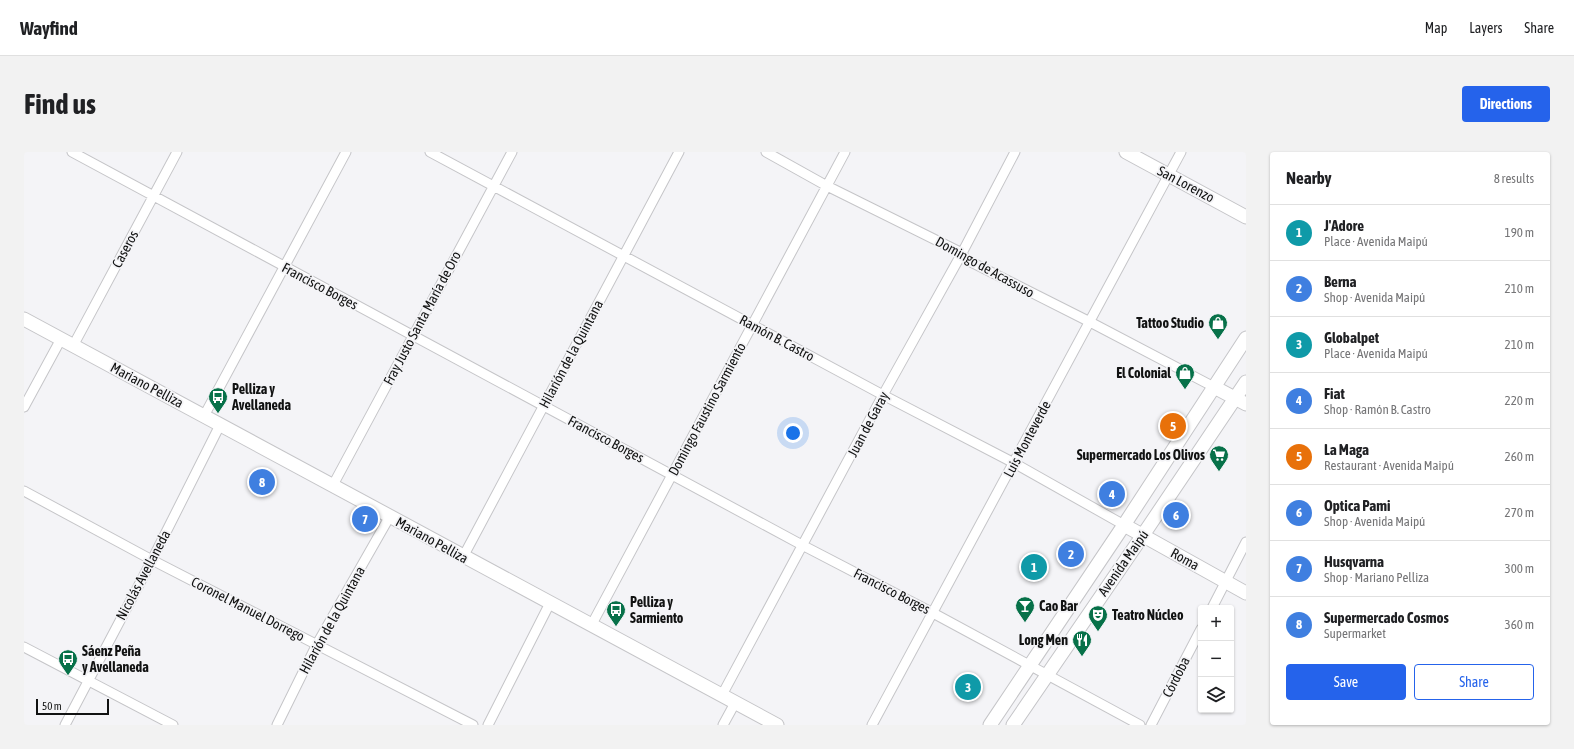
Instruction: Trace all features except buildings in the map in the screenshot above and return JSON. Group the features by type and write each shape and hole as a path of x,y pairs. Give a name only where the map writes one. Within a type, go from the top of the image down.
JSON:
{"street":[{"name":"Francisco Borges","path":"72,152 1140,725"},
{"name":"Caseros","path":"73,346 178,152"},
{"path":"204,416 346,152"},
{"name":"Ramón B. Castro","path":"430,152 883,395 1014,463 1124,525"},
{"name":"Fray Justo Santa María de Oro","path":"333,485 512,152"},
{"name":"Hilarión de la Quintana","path":"463,557 679,152"},
{"name":"Domingo de Acassuso","path":"766,152 827,186 962,253 966,260 1090,322 1241,401"},
{"name":"Domingo Faustino Sarmiento","path":"592,624 845,152"},
{"name":"Juan de Garay","path":"722,696 883,395 962,253 1015,152"},
{"name":"San Lorenzo","path":"1126,152 1246,217"},
{"name":"Luis Monteverde","path":"872,725 1181,152"},
{"name":"Mariano Pelliza","path":"24,319 777,725"},
{"name":"Avenida Maipú","path":"990,725 1124,525 1246,338"},
{"path":"24,407 61,339"},
{"name":"Avenida Maipú","path":"1013,725 1143,535 1241,401 1246,382"},
{"name":"Nicolás Avellaneda","path":"65,725 152,560 220,425"},
{"name":"Coronel Manuel Dorrego","path":"24,491 152,560 473,725"},
{"name":"Hilarión de la Quintana","path":"277,725 317,644 390,516"},
{"name":"Roma","path":"1124,525 1246,593"},
{"path":"1213,605 1246,542"},
{"path":"488,725 550,603"},
{"name":"Córdoba","path":"1151,725 1198,634"},
{"path":"24,647 173,725"},
{"path":"723,725 735,703"}],"place":[{"name":"Tattoo Studio","path":"1218,340"},
{"name":"El Colonial","path":"1185,390"},
{"name":"Pelliza y Avellaneda","path":"218,414"},
{"name":"La Maga","path":"1173,426"},
{"name":"Supermercado Los Olivos","path":"1219,472"},
{"name":"Supermercado Cosmos","path":"262,482"},
{"name":"Fiat","path":"1112,494"},
{"name":"Optica Pami","path":"1176,515"},
{"name":"Husqvarna","path":"365,519"},
{"name":"Berna","path":"1071,554"},
{"name":"J'Adore","path":"1034,567"},
{"name":"Cao Bar","path":"1025,623"},
{"name":"Pelliza y Sarmiento","path":"616,627"},
{"name":"Teatro Núcleo","path":"1098,632"},
{"name":"Long Men","path":"1082,657"},
{"name":"Sáenz Peña y Avellaneda","path":"68,676"},
{"name":"Globalpet","path":"968,687"}]}
